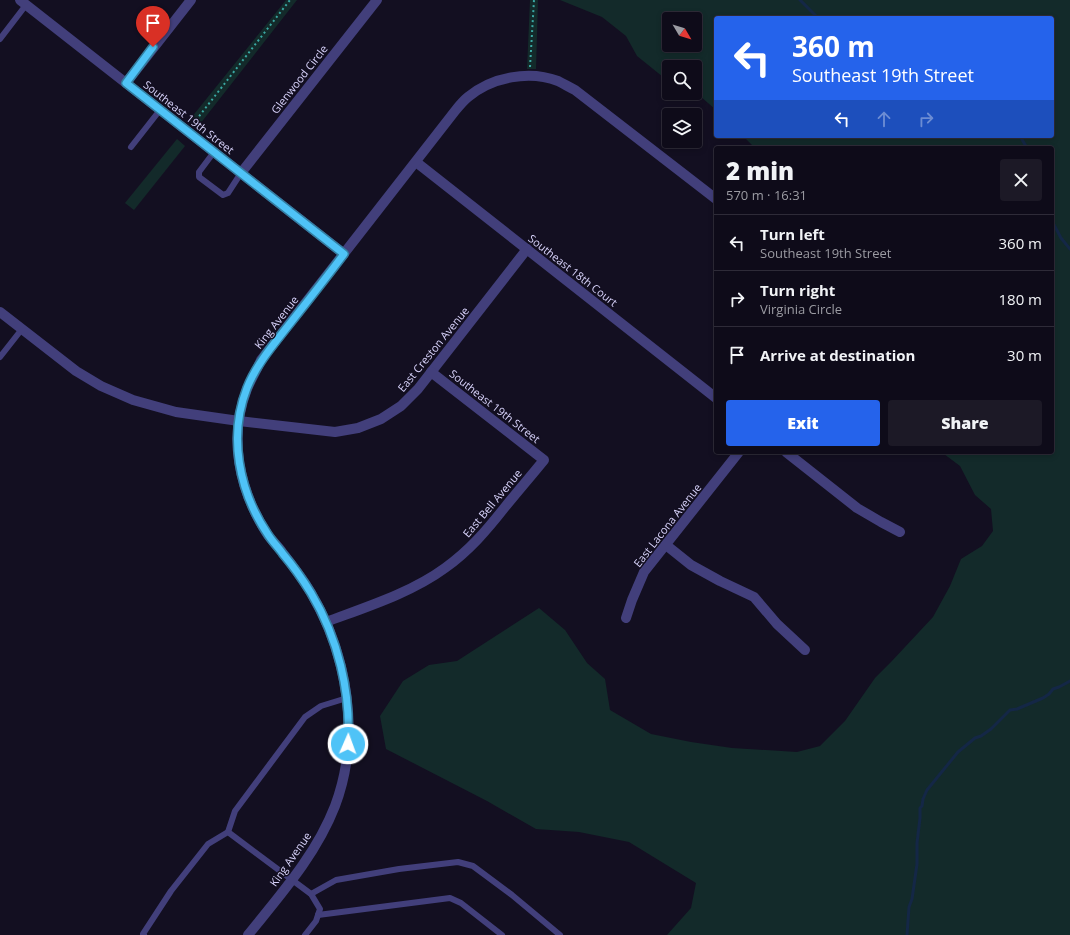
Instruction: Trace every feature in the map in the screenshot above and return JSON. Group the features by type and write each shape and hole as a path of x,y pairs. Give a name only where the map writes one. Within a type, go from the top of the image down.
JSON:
{"street":[{"path":"126,83 191,0"},
{"name":"Glenwood Circle","path":"241,173 377,0"},
{"name":"Southeast 19th Street","path":"23,3 344,254"},
{"name":"King Avenue","path":"248,935 292,880 314,849 326,827 342,781 347,756 348,732 347,698 343,675 326,622 312,594 296,570 267,533 250,502 240,469 237,448 242,402 247,388 262,360 455,110 468,97 484,86 493,82 511,77 530,76 549,78 558,81 575,90 714,197"},
{"name":"Southeast 18th Court","path":"416,162 714,396"},
{"name":"East Creston Avenue","path":"0,312 76,371 101,386 133,400 176,412 335,432 358,428 381,419 401,406 418,389 527,249"},
{"name":"Southeast 19th Street","path":"431,372 544,460"},
{"name":"East Lacona Avenue","path":"626,618 644,572 737,454"},
{"path":"789,454 857,508 900,532"},
{"name":"East Bell Avenue","path":"326,622 403,592 425,581 464,554 481,537 544,460"},
{"path":"666,545 691,565 754,597 777,624 805,650"}],"lane":[{"path":"0,39 23,3"},
{"path":"131,147 160,110"},
{"path":"214,152 199,172 199,177 223,195 228,193 241,173"},
{"path":"0,357 22,329"},
{"path":"143,935 171,891 208,844 228,832 235,811 305,717 321,706 347,698"},
{"path":"228,832 311,894 320,909 316,921 305,935"},
{"path":"311,894 336,880 400,869 458,862 473,866 512,895 560,935"},
{"path":"318,914 450,898 461,903 502,935"}],"path":[{"path":"187,131 290,0"},
{"path":"530,76 534,0"}],"green space":[{"path":"286,0 297,0 200,124 191,118"},
{"path":"530,0 538,0 536,69 527,69"},
{"path":"560,0 1070,0 1070,935 667,935 691,908 696,883 629,842 579,832 536,829 487,801 386,749 380,716 403,681 429,665 457,661 539,608 565,630 587,663 605,679 610,710 651,734 732,748 797,752 820,746 845,721 875,678 933,617 950,586 961,559 982,546 993,531 991,509 975,495 960,466 944,454 1054,454 1054,146 753,146 745,138 1054,138 1054,16 714,16 714,108 702,98 702,60 662,60 662,76 637,56 626,36 602,17"},
{"path":"177,139 185,146 134,210 125,203"}],"waterway":[{"path":"800,0 816,16"},
{"path":"1021,138 1026,146"},
{"path":"1054,225 1061,238 1070,249"},
{"path":"907,935 909,907 912,899 917,864 920,808 927,790 958,752 975,738 991,729 1010,710 1017,709 1043,698 1053,689 1070,681"}],"route":[{"path":"153,47 126,83 344,254 262,360 247,388 242,402 237,448 240,469 250,502 267,533 296,570 312,594 326,622 343,675 347,701 348,744"}]}
